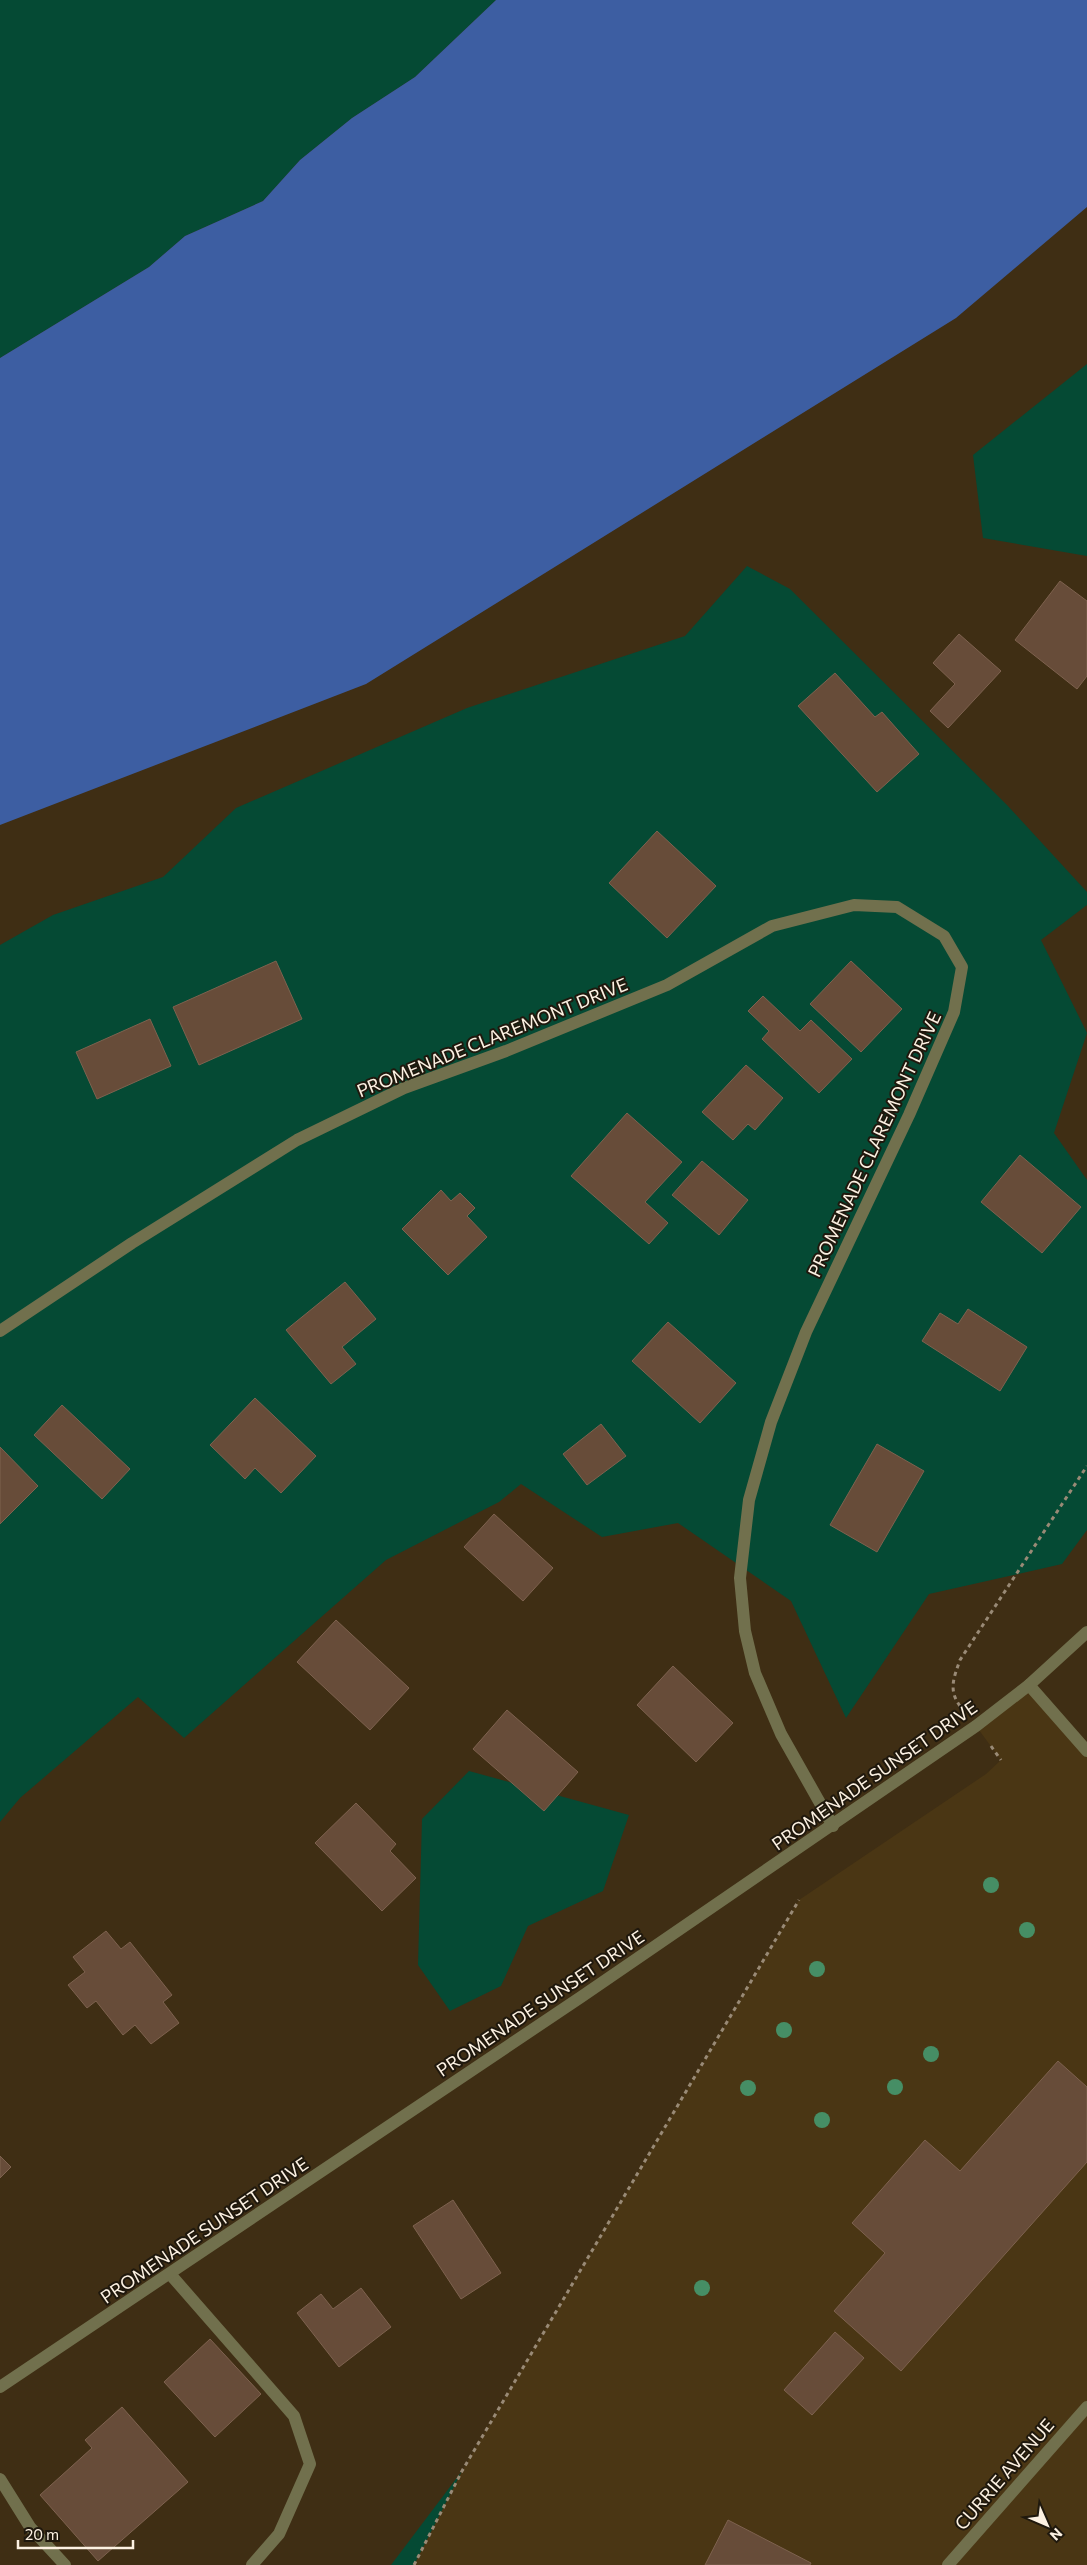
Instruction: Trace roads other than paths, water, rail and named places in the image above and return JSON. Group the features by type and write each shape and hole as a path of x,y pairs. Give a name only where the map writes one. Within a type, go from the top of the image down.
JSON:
{"street":[{"name":"PROMENADE CLAREMONT DRIVE","path":"0,1331 132,1243 297,1140 404,1088 506,1051 667,985 772,926 854,905 897,907 944,936 962,967 954,1012 912,1110 806,1332 771,1422 749,1500 740,1578 745,1631 755,1673 780,1734 832,1826"},
{"name":"PROMENADE SUNSET DRIVE","path":"0,2387 832,1826 976,1726 1030,1685 1087,1632"},
{"path":"1030,1685 1087,1751"},
{"path":"170,2274 294,2416 310,2464 279,2534 252,2565"},
{"name":"CURRIE AVENUE","path":"948,2565 1087,2407"},
{"path":"0,2479 30,2527 65,2565"}],"water":[{"path":"496,0 1087,0 1087,207 956,318 366,684 0,825 0,358 149,267 185,236 263,201 300,160 352,118 415,77"}]}
